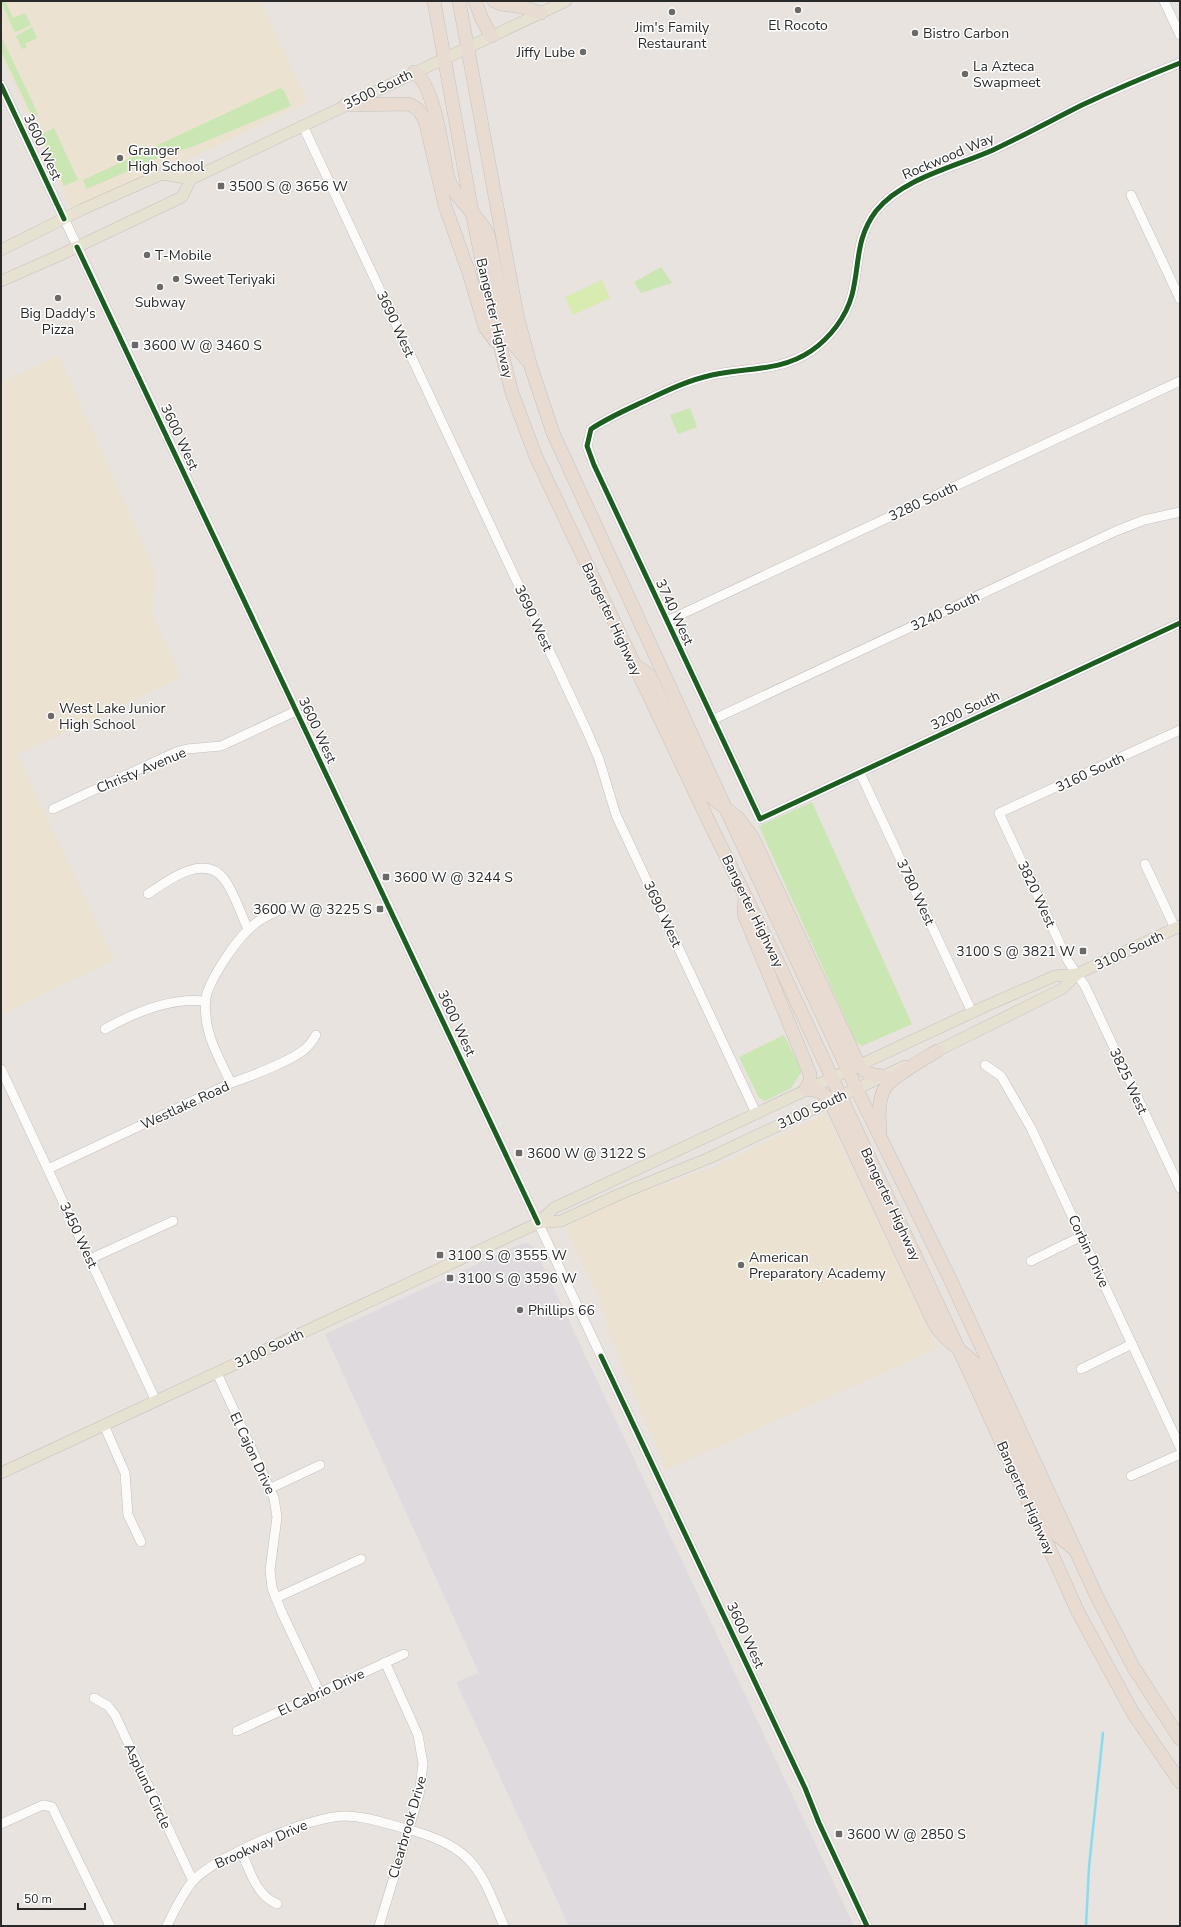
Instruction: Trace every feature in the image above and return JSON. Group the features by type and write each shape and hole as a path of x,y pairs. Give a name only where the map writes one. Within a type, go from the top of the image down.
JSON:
{"highway":[{"name":"Bangerter Highway","path":"434,1 472,212 500,347 512,393 536,457 832,1078 835,1099 934,1323 948,1342 976,1363 983,1372 1058,1536 1074,1549"},
{"name":"Bangerter Highway","path":"459,1 516,308 530,364 547,417 568,468 725,807 853,1067 857,1088 991,1365 1074,1549 1134,1668 1180,1739"},
{"path":"475,1 491,36"},
{"path":"494,1 502,4 522,6 541,12"},
{"path":"414,72 423,80 431,99 450,182 458,198 483,226 490,242 510,340 530,364"},
{"path":"345,105 408,104 416,108 422,114 426,124 442,195 469,273 485,327 500,347"},
{"path":"634,663 650,676 705,790 711,797 725,807"},
{"path":"745,895 744,914 810,1074 810,1081 806,1089 818,1090 835,1099"},
{"path":"880,1136 880,1106 883,1093 888,1084 937,1051"},
{"path":"853,1067 872,1075 883,1076"},
{"name":"Bangerter Highway","path":"959,1350 1087,1630 1133,1713 1180,1782"}],"main road":[{"name":"3500 South","path":"191,179 444,57 566,1"},
{"path":"1,250 162,174 191,179 182,197 1,281"},
{"name":"3100 South","path":"538,1223 562,1221 620,1194 708,1158 937,1051 1062,989 1077,974 1177,927"},
{"name":"3100 South","path":"1,1473 538,1223 554,1208 853,1067 972,1012 1055,976 1077,974"}],"street":[{"path":"1164,1 1180,36"},
{"name":"Rockwood Way","path":"607,419 683,383 697,378 727,372 770,368 792,362 802,356 822,342 843,316 852,296 857,256 864,231 876,212 891,196 906,186 992,151 1088,102 1180,63"},
{"name":"3600 West","path":"1,85 798,1774 867,1926"},
{"name":"3690 West","path":"303,126 587,731 597,755 616,815 756,1113"},
{"path":"1131,195 1180,299"},
{"name":"3280 South","path":"667,621 1180,381"},
{"name":"3740 West","path":"607,419 592,429 587,446 594,465 712,720 760,819"},
{"name":"3240 South","path":"712,720 1116,531 1144,520 1180,512"},
{"name":"3200 South","path":"760,819 1180,623"},
{"name":"Christy Avenue","path":"53,809 176,752 187,749 221,746 296,711"},
{"name":"3160 South","path":"999,813 1180,730"},
{"name":"3780 West","path":"860,773 972,1012"},
{"name":"3820 West","path":"999,813 1068,961 1077,974"},
{"path":"1145,864 1177,927"},
{"path":"148,894 165,882 188,871 199,868 211,869 220,875 228,885 248,929"},
{"path":"231,1083 210,1038 205,1001 216,976 248,929 263,918 289,906"},
{"name":"3825 West","path":"1077,974 1085,986 1180,1188"},
{"path":"105,1029 125,1018 172,1002 186,1000 205,1001"},
{"name":"Westlake Road","path":"48,1169 231,1083 244,1079 300,1053 311,1043 316,1035"},
{"name":"Corbin Drive","path":"985,1065 995,1070 1001,1076 1020,1108 1082,1236 1180,1447"},
{"name":"3450 West","path":"1,1069 156,1401"},
{"path":"90,1259 173,1221"},
{"path":"1031,1261 1082,1236"},
{"path":"1081,1369 1132,1344"},
{"name":"El Cajon Drive","path":"216,1373 271,1488 277,1518 270,1570 276,1598 320,1693"},
{"path":"104,1425 125,1472 128,1515 141,1542"},
{"path":"1131,1476 1180,1454"},
{"path":"271,1488 320,1465"},
{"path":"276,1598 361,1559"},
{"name":"El Cabrio Drive","path":"237,1731 404,1654"},
{"name":"Clearbrook Drive","path":"379,1926 421,1787 423,1754 415,1726 385,1662"},
{"name":"Asplund Circle","path":"94,1698 108,1706 115,1716 193,1881"},
{"path":"1,1824 43,1804 52,1806 110,1926"},
{"name":"Brookway Drive","path":"167,1926 176,1908 193,1881 208,1868 292,1828 332,1816 366,1818 408,1829 446,1844 468,1859 480,1875 504,1926"},
{"path":"241,1851 258,1889 263,1896 277,1904"}],"shaded area":[{"name":"Granger High School","path":"1,1 261,1 308,102 74,215 1,58"},
{"name":"West Lake Junior High School","path":"59,355 156,571 153,615 182,677 18,755 115,960 1,1015 1,382"},
{"name":"American Preparatory Academy","path":"826,1113 937,1347 930,1352 666,1470 613,1345 600,1300 565,1227 631,1195 715,1167"},
{"path":"527,1243 536,1251 854,1926 569,1926 456,1682 479,1673 325,1334 521,1244"}],"green space":[{"path":"1,1 5,1 13,18 25,13 31,25 16,32 14,31"},
{"path":"32,27 37,38 25,44 27,47 22,49 16,36"},
{"path":"1,36 38,114 34,120 1,51"},
{"path":"280,88 284,91 291,106 192,147 160,157 87,189 83,180"},
{"path":"54,128 78,180 64,186 42,138 44,133"},
{"path":"661,267 672,283 641,293 634,282"},
{"path":"602,280 610,298 573,315 565,297"},
{"path":"690,408 697,427 678,434 670,415"},
{"path":"812,802 912,1024 862,1046 856,1042 759,826"},
{"path":"784,1035 802,1071 791,1088 765,1101 759,1098 739,1057"}],"waterway":[{"path":"1086,1926 1089,1867 1103,1733"}],"cycle path":[{"path":"1180,63 1094,99 993,150 930,174 900,190 887,200 869,221 861,242 852,295 846,311 831,333 818,346 799,358 775,366 712,375 671,389 619,413 591,429 587,446 594,465 760,819 1180,623"},
{"path":"1,85 64,219"},
{"path":"77,247 538,1223"},
{"path":"601,1356 805,1788 819,1823 867,1926"}],"place":[{"name":"El Rocoto","path":"798,10"},
{"name":"Jim's Family Restaurant","path":"672,12"},
{"name":"Bistro Carbon","path":"915,33"},
{"name":"Jiffy Lube","path":"583,52"},
{"name":"La Azteca Swapmeet","path":"965,74"},
{"name":"Granger High School","path":"120,158"},
{"name":"3500 S @ 3656 W","path":"221,186"},
{"name":"T-Mobile","path":"147,255"},
{"name":"Sweet Teriyaki","path":"176,279"},
{"name":"Subway","path":"160,287"},
{"name":"Big Daddy's Pizza","path":"58,298"},
{"name":"3600 W @ 3460 S","path":"135,345"},
{"name":"West Lake Junior High School","path":"51,716"},
{"name":"3600 W @ 3244 S","path":"386,877"},
{"name":"3600 W @ 3225 S","path":"380,909"},
{"name":"3100 S @ 3821 W","path":"1083,951"},
{"name":"3600 W @ 3122 S","path":"519,1153"},
{"name":"3100 S @ 3555 W","path":"440,1255"},
{"name":"American Preparatory Academy","path":"741,1265"},
{"name":"3100 S @ 3596 W","path":"450,1278"},
{"name":"Phillips 66","path":"520,1310"},
{"name":"3600 W @ 2850 S","path":"839,1834"}]}
